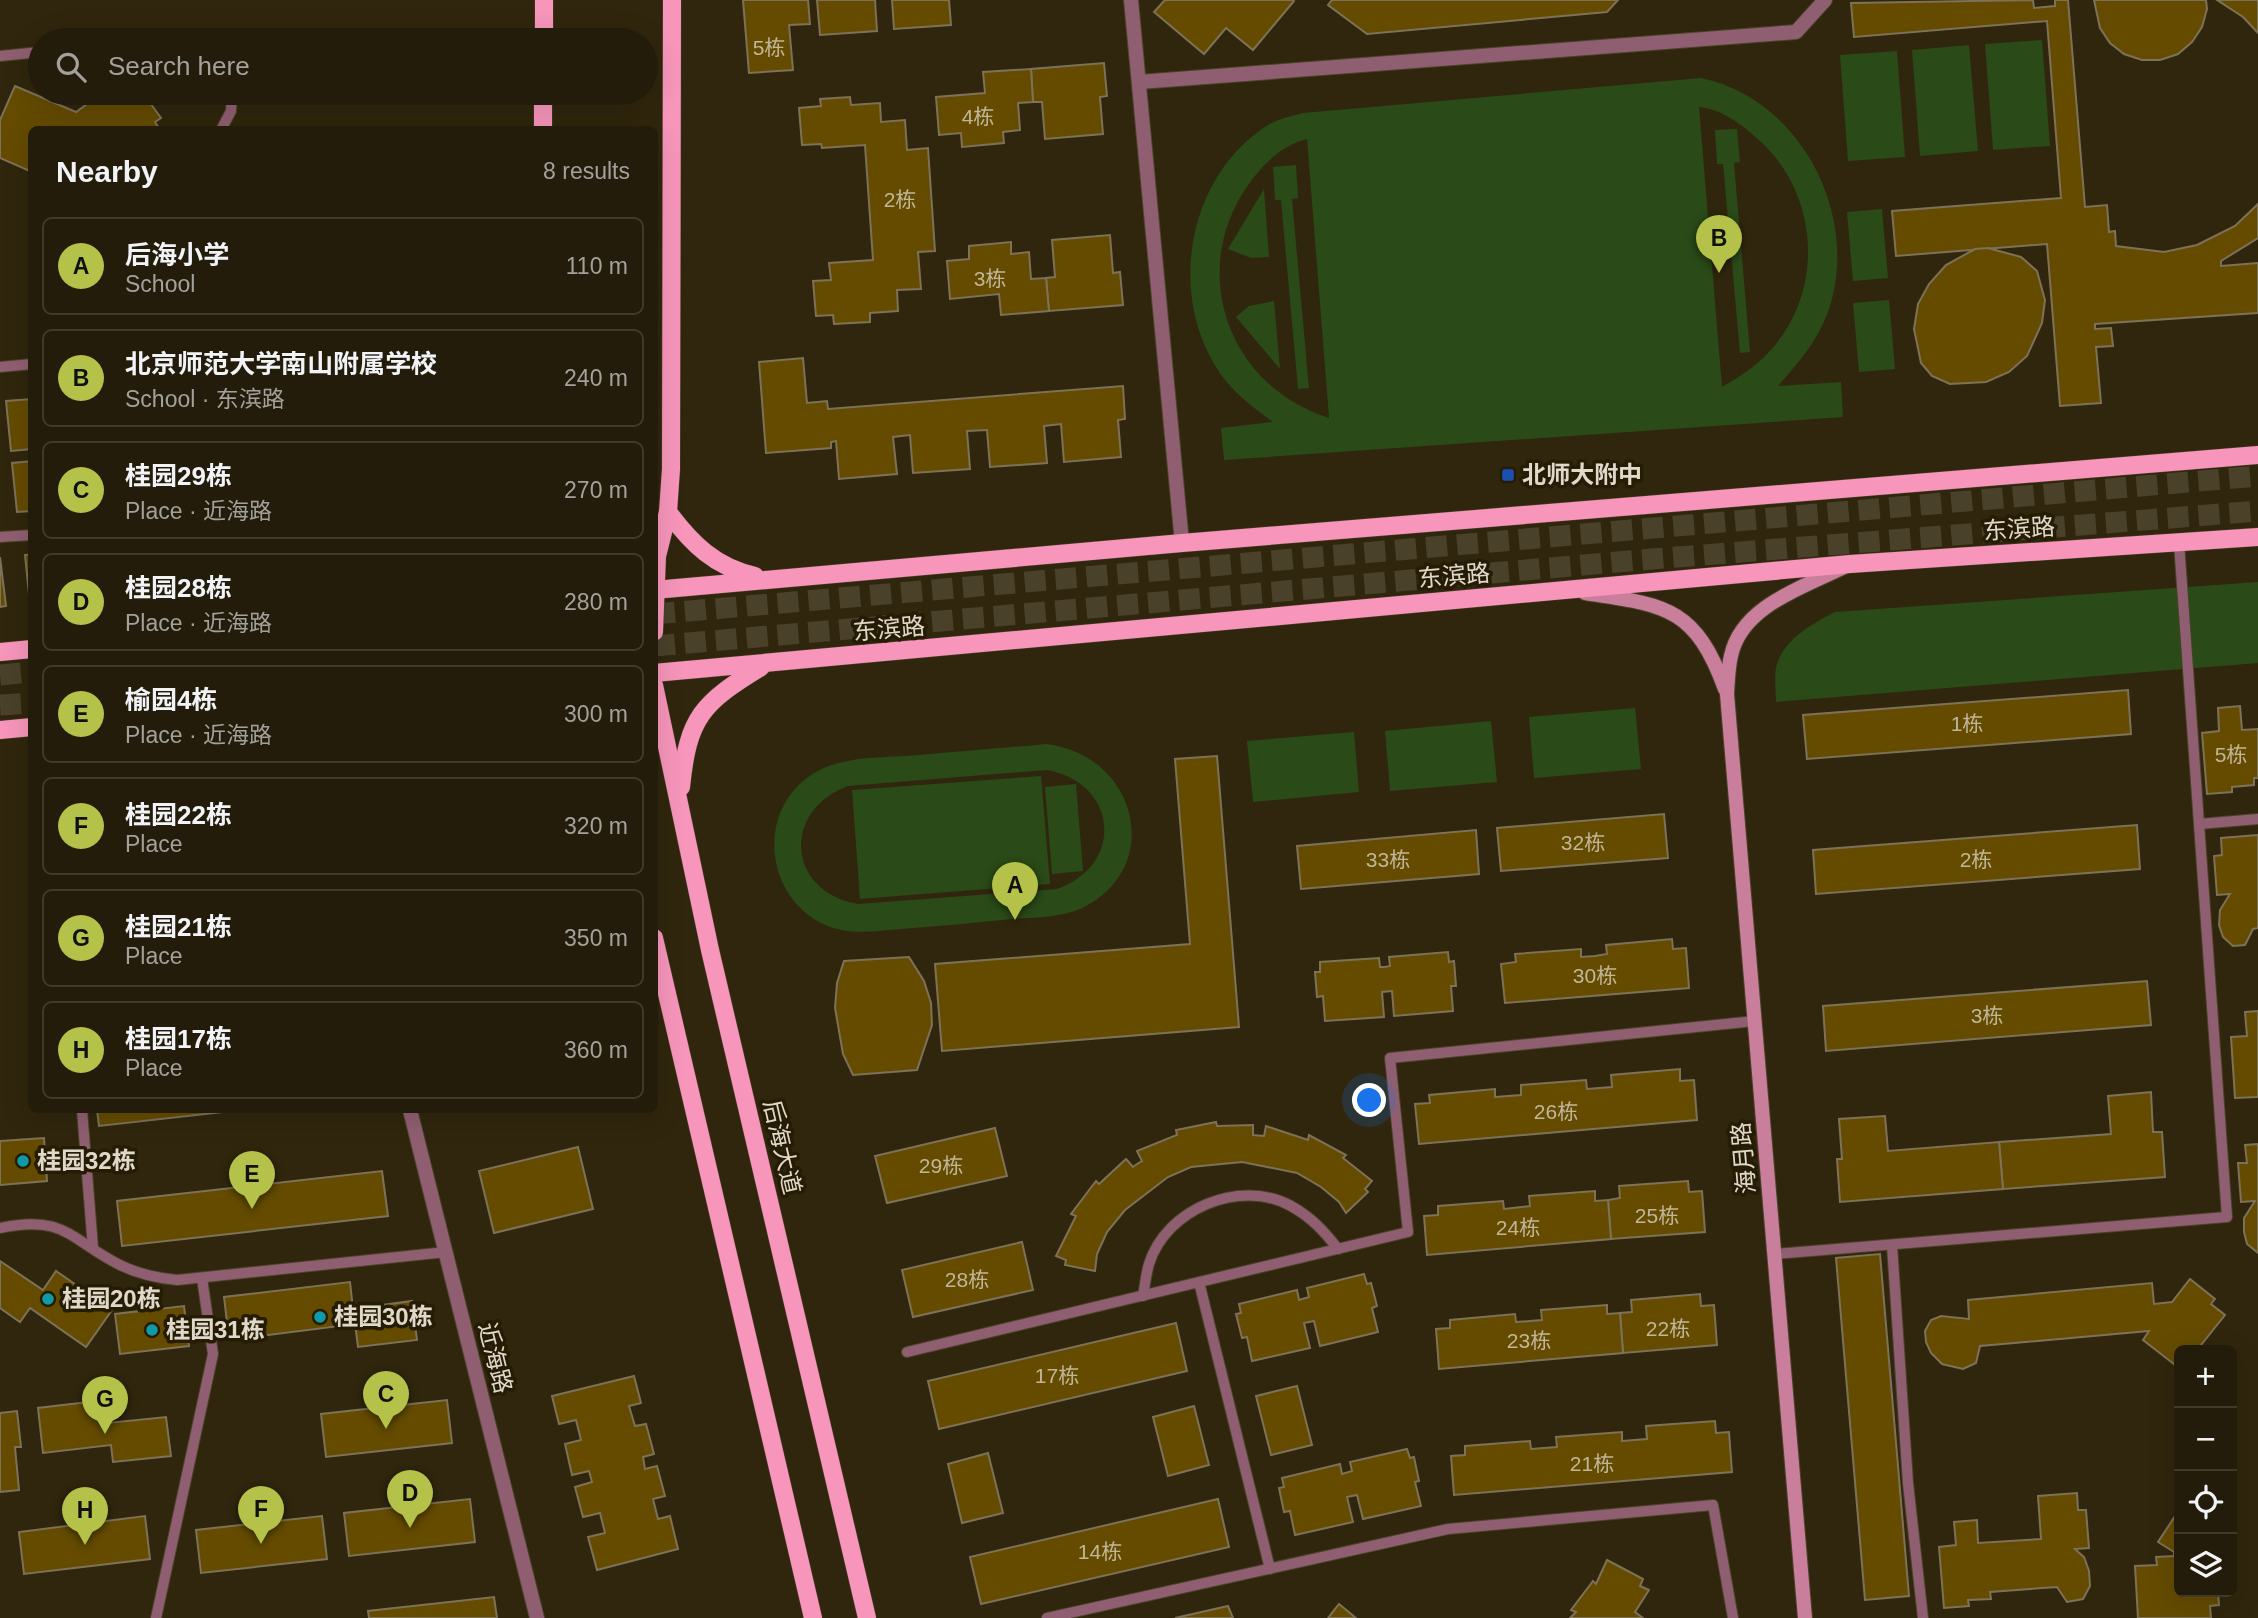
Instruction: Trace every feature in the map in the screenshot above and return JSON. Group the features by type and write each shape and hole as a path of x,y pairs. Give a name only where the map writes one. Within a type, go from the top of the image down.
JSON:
{"main road":[{"path":"544,0 544,28"},
{"path":"658,552 668,512 671,469 672,0"},
{"path":"543,126 544,105"},
{"path":"658,589 2258,455"},
{"path":"668,512 689,540 708,556 736,572 774,580"},
{"name":"东滨路","path":"658,673 1850,565 2258,537"},
{"path":"0,652 28,649"},
{"path":"680,805 685,748 699,715 720,691 764,665"},
{"name":"后海大道","path":"658,703 710,950 867,1618"},
{"path":"0,730 28,727"},
{"path":"658,956 813,1618"}],"street":[{"path":"1131,0 1182,543"},
{"path":"1139,82 1796,32 1825,0"},
{"path":"1727,694 1731,654 1745,626 1776,600 1850,565"},
{"path":"1569,590 1653,604 1679,617 1697,632 1713,657 1727,694"},
{"name":"海月路","path":"1727,694 1805,1618"},
{"name":"近海路","path":"411,1113 537,1618"}],"lane":[{"path":"0,56 28,53"},
{"path":"223,126 231,105"},
{"path":"0,367 28,364"},
{"path":"0,537 28,535"},
{"path":"1775,1254 2227,1217 2179,543"},
{"path":"2199,824 2258,819"},
{"path":"907,1352 1408,1232 1390,1058 1755,1021"},
{"path":"82,1113 93,1248"},
{"path":"1143,1296 1149,1263 1166,1234 1191,1211 1223,1198 1256,1196 1289,1204 1317,1223 1338,1249"},
{"path":"0,1228 29,1224 52,1226 70,1232 116,1264 155,1278 202,1278 446,1252"},
{"path":"1892,1245 1908,1483 1923,1618"},
{"path":"156,1618 213,1354 202,1278"},
{"path":"1199,1282 1269,1569"},
{"path":"1047,1618 1448,1529 1713,1505 1733,1618"}],"green space":[{"path":"2042,40 2050,146 1993,150 1985,44"},
{"path":"1969,45 1978,151 1920,156 1912,50"},
{"path":"1897,51 1905,157 1848,161 1840,55"},
{"path":"1701,78 1736,90 1767,109 1793,134 1813,164 1828,198 1836,234 1837,270 1830,306 1815,339 1778,386 1841,382 1843,417 1224,460 1221,428 1273,422 1230,386 1206,349 1195,315 1190,279 1193,243 1202,208 1218,176 1240,148 1268,125 1303,113","holes":["1699,107 1724,114 1739,123 1779,162 1794,188 1804,215 1808,244 1807,273 1800,301 1787,328 1764,357 1722,387","1307,139 1329,417 1329,418 1295,403 1266,381 1244,355 1229,324 1221,291 1221,256 1229,222 1246,188 1272,158 1288,146"]},
{"path":"1737,129 1740,162 1734,163 1750,352 1740,353 1723,164 1717,164 1715,130"},
{"path":"1296,165 1298,198 1292,199 1309,388 1298,389 1281,200 1275,200 1273,167"},
{"path":"1264,189 1269,257 1251,258 1228,249"},
{"path":"1882,209 1888,278 1853,281 1847,212"},
{"path":"1889,300 1895,369 1859,372 1853,303"},
{"path":"1274,301 1280,369 1236,317 1249,306"},
{"path":"2258,582 2258,663 1776,702 1775,681 1779,658 1799,634 1835,612"},
{"path":"1635,708 1641,769 1534,778 1529,717"},
{"path":"1491,721 1497,782 1390,791 1385,731"},
{"path":"1354,732 1359,792 1253,802 1247,741"},
{"path":"1046,744 1077,753 1102,769 1120,790 1130,816 1131,842 1124,868 1107,891 1080,909 1046,917 862,932 832,928 823,924 804,911 789,894 779,874 775,831 782,810 793,791 811,775 836,764 863,759","holes":["1047,770 1071,778 1088,791 1099,807 1104,825 1102,844 1094,862 1079,878 1057,889 858,904 834,897 817,884 806,868 801,850 803,831 811,813 826,798 848,786"]},
{"path":"1041,776 1050,884 860,899 852,790"},
{"path":"1076,784 1083,871 1052,874 1045,787"}],"building":[{"path":"743,0 808,0 810,24 789,25 793,70 749,73"},
{"path":"817,0 875,0 877,31 820,35"},
{"path":"892,0 949,0 951,25 894,29"},
{"path":"1165,0 1294,1 1253,50 1226,28 1204,54 1154,12"},
{"path":"1332,0 1618,0 1607,12 1367,34 1328,5"},
{"path":"2033,0 2034,8 2055,6 2055,0 2068,0 2085,207 2107,205 2109,232 2115,231 2116,246 2164,252 2197,245 2235,226 2258,204 2258,238 2221,261 2221,266 2258,263 2258,313 2095,324 2095,329 2111,328 2113,346 2096,347 2101,403 2060,406 2047,244 1896,256 1892,211 2061,198 2047,21 1854,37 1851,3"},
{"path":"2094,0 2206,0 2207,9 2202,27 2192,42 2178,54 2160,60 2142,60 2124,54 2110,43 2100,28"},
{"path":"2217,0 2258,0 2258,33 2243,17"},
{"path":"1104,63 1107,96 1100,97 1103,134 1045,139 1042,102 1033,102 1031,69"},
{"path":"1031,69 1033,102 1018,103 1020,130 1003,132 1004,143 962,147 961,133 939,135 936,97 985,93 983,72"},
{"path":"15,86 28,92 28,105 60,105 76,112 86,105 152,105 161,118 155,122 158,126 28,126 28,170 0,158 0,120"},
{"path":"850,97 851,105 880,103 881,122 905,120 907,150 928,148 935,251 918,252 921,289 897,290 898,311 870,313 870,322 834,324 833,315 816,316 813,281 831,280 829,263 873,260 865,145 822,148 821,144 802,145 799,108 821,106 820,99"},
{"path":"1110,235 1113,273 1120,272 1123,305 1049,311 1046,278 1055,277 1052,240"},
{"path":"1011,242 1011,254 1029,252 1031,279 1046,278 1049,311 1001,315 999,294 950,299 947,261 969,259 969,246"},
{"path":"1988,248 2021,257 2037,271 2045,300 2042,323 2027,356 2009,372 1986,382 1950,384 1932,376 1921,363 1914,329 1918,304 1929,284 1946,265 1975,249"},
{"path":"803,358 807,403 827,401 828,409 1123,386 1125,419 1118,420 1121,457 1064,462 1061,424 1044,426 1047,463 990,467 987,430 967,431 970,469 913,473 910,435 893,437 897,474 839,479 836,441 831,442 831,448 766,453 759,362"},
{"path":"28,399 28,449 11,451 6,401"},
{"path":"28,461 28,511 17,512 12,463"},
{"path":"25,555 28,555 28,584"},
{"path":"0,557 6,606 0,607"},
{"path":"2128,690 2131,734 1807,759 1803,715"},
{"path":"2240,706 2242,730 2258,729 2258,778 2254,778 2254,785 2232,787 2232,792 2207,794 2202,733 2219,731 2218,708"},
{"path":"1217,756 1239,1027 942,1051 935,964 1190,944 1175,759"},
{"path":"1664,814 1668,858 1501,871 1497,828"},
{"path":"2137,825 2140,869 1816,894 1813,850"},
{"path":"1476,830 1479,874 1301,889 1297,846"},
{"path":"2258,835 2258,928 2253,929 2245,945 2233,946 2223,937 2219,925 2220,910 2230,894 2217,895 2214,856 2222,855 2221,838"},
{"path":"1672,939 1673,949 1686,948 1689,988 1505,1003 1501,964 1516,962 1515,954 1581,949 1581,957 1595,956 1607,954 1606,945"},
{"path":"1448,952 1449,962 1454,961 1456,986 1451,986 1453,1011 1394,1016 1392,991 1382,992 1384,1017 1325,1021 1323,996 1317,997 1315,972 1320,972 1320,962 1379,958 1380,967 1385,967 1390,966 1389,957"},
{"path":"909,957 924,981 931,1003 932,1025 917,1070 853,1075 843,1054 835,1008 837,983 844,961"},
{"path":"2147,981 2151,1025 1826,1051 1823,1006"},
{"path":"2258,1011 2258,1097 2235,1098 2231,1037 2247,1036 2245,1012"},
{"path":"1680,1069 1680,1081 1694,1080 1697,1120 1419,1144 1415,1104 1430,1103 1429,1095 1495,1089 1495,1097 1521,1095 1521,1085 1586,1080 1587,1089 1612,1087 1611,1075"},
{"path":"2151,1092 2153,1132 2162,1132 2165,1177 2003,1189 1999,1142 2111,1134 2108,1096"},
{"path":"97,1113 214,1113 99,1126"},
{"path":"1885,1116 1888,1151 1999,1142 2003,1189 1840,1202 1837,1159 1842,1159 1839,1119"},
{"path":"1216,1122 1217,1126 1253,1125 1253,1135 1264,1136 1266,1126 1308,1140 1309,1135 1346,1155 1343,1158 1372,1181 1365,1189 1368,1192 1346,1213 1339,1202 1321,1187 1297,1173 1242,1162 1191,1167 1168,1177 1125,1210 1107,1232 1097,1254 1095,1271 1065,1265 1066,1260 1056,1256 1076,1216 1071,1214 1096,1181 1099,1184 1126,1159 1133,1167 1142,1161 1137,1151 1177,1135 1176,1130"},
{"path":"995,1128 1007,1176 887,1203 875,1156"},
{"name":"桂园32栋","path":"44,1138 47,1181 0,1185 0,1141"},
{"path":"2258,1144 2258,1253 2247,1244 2244,1232 2244,1218 2255,1201 2241,1202 2238,1163 2247,1163 2245,1145"},
{"path":"578,1147 593,1209 494,1233 479,1171"},
{"path":"382,1171 388,1216 122,1246 117,1201"},
{"path":"1688,1181 1689,1192 1702,1191 1705,1232 1611,1239 1608,1200 1620,1198 1619,1186"},
{"path":"1595,1191 1595,1201 1608,1200 1611,1239 1427,1255 1424,1216 1438,1215 1438,1206 1503,1201 1504,1209 1530,1206 1529,1196"},
{"path":"1022,1242 1033,1290 913,1317 902,1270"},
{"path":"1880,1254 1909,1596 1865,1600 1836,1258"},
{"name":"桂园20栋","path":"0,1261 43,1290 56,1271 112,1310 86,1347 30,1308 20,1322 0,1308"},
{"path":"1364,1274 1367,1284 1371,1283 1377,1306 1372,1308 1378,1332 1320,1346 1314,1321 1304,1323 1310,1348 1252,1361 1247,1337 1242,1338 1236,1314 1241,1313 1239,1304 1297,1290 1299,1300 1309,1297 1307,1288"},
{"path":"2190,1279 2215,1299 2211,1304 2225,1315 2201,1345 2174,1345 2174,1364 2143,1340 2149,1331 1980,1346 1976,1363 1963,1369 1942,1364 1931,1353 1926,1342 1925,1331 1931,1320 1941,1316 1969,1319 1968,1300 2152,1283 2154,1304 2172,1302"},
{"name":"桂园30栋","path":"350,1282 353,1309 412,1301 417,1340 358,1347 355,1324 229,1340 224,1297"},
{"path":"1700,1294 1701,1306 1714,1305 1717,1345 1623,1353 1620,1313 1632,1312 1631,1300"},
{"path":"1607,1305 1607,1314 1620,1313 1623,1353 1439,1369 1436,1329 1450,1328 1450,1320 1515,1314 1516,1322 1542,1320 1541,1310"},
{"name":"桂园31栋","path":"184,1306 189,1346 120,1354 115,1314"},
{"path":"1176,1323 1187,1371 939,1429 928,1381"},
{"path":"634,1376 641,1403 629,1406 635,1426 646,1424 654,1454 643,1457 645,1469 657,1466 665,1496 653,1499 658,1519 670,1516 678,1549 597,1570 588,1537 605,1533 600,1513 583,1517 575,1487 592,1482 589,1471 572,1475 565,1444 581,1440 576,1420 559,1424 552,1396"},
{"path":"1297,1386 1312,1445 1271,1455 1256,1396"},
{"path":"105,1400 108,1423 166,1417 171,1456 113,1462 111,1445 43,1453 38,1408"},
{"path":"447,1400 452,1443 326,1457 321,1414"},
{"path":"1194,1406 1209,1465 1168,1476 1153,1417"},
{"path":"17,1411 21,1447 15,1447 19,1490 0,1492 0,1413"},
{"path":"1715,1421 1716,1433 1729,1432 1732,1472 1454,1495 1451,1456 1465,1455 1465,1446 1530,1441 1531,1449 1557,1447 1556,1437 1622,1432 1622,1441 1647,1439 1646,1426"},
{"path":"1407,1449 1410,1458 1414,1457 1419,1481 1415,1482 1421,1506 1363,1519 1357,1495 1347,1497 1353,1522 1295,1535 1290,1511 1284,1512 1279,1488 1284,1487 1282,1478 1340,1464 1342,1474 1352,1471 1350,1462"},
{"path":"988,1453 1003,1513 962,1523 948,1464"},
{"path":"2077,1493 2078,1510 2086,1510 2089,1548 2075,1549 2084,1557 2089,1571 2090,1586 2083,1599 2067,1602 2057,1587 1990,1592 1991,1599 1968,1600 1969,1606 1944,1608 1939,1547 1956,1545 1954,1522 1977,1520 1978,1543 2041,1539 2038,1496"},
{"path":"470,1499 475,1542 349,1556 344,1513"},
{"path":"1218,1499 1229,1547 981,1604 970,1557"},
{"path":"145,1516 150,1559 24,1574 19,1532"},
{"path":"322,1516 327,1559 201,1573 196,1530"},
{"path":"2174,1518 2174,1552 2158,1542"},
{"path":"2174,1556 2174,1597 2218,1597 2219,1605 2210,1606 2211,1618 2138,1618 2135,1566 2157,1565 2156,1557"},
{"path":"1607,1560 1643,1579 1640,1586 1649,1590 1635,1612 1643,1618 1570,1618 1576,1612 1571,1610 1593,1581 1596,1584"},
{"path":"494,1597 497,1618 369,1618 368,1611"},
{"path":"1339,1604 1356,1618 1328,1618"},
{"path":"1228,1606 1233,1618 1175,1618"}],"tunnel":[{"path":"658,614 2258,476"},
{"path":"658,646 1652,559 2258,511"},
{"path":"0,675 28,672"},
{"path":"0,705 28,703"}],"place":[{"name":"北京师范大学南山附属学校","path":"1719,273"},
{"name":"北师大附中","path":"1508,475"},
{"name":"后海小学","path":"1015,920"},
{"name":"桂园32栋","path":"23,1161"},
{"name":"榆园4栋","path":"252,1209"},
{"name":"桂园20栋","path":"48,1299"},
{"name":"桂园30栋","path":"320,1317"},
{"name":"桂园31栋","path":"152,1330"},
{"name":"桂园29栋","path":"386,1429"},
{"name":"桂园21栋","path":"105,1434"},
{"name":"桂园28栋","path":"410,1528"},
{"name":"桂园22栋","path":"261,1544"},
{"name":"桂园17栋","path":"85,1545"}]}
